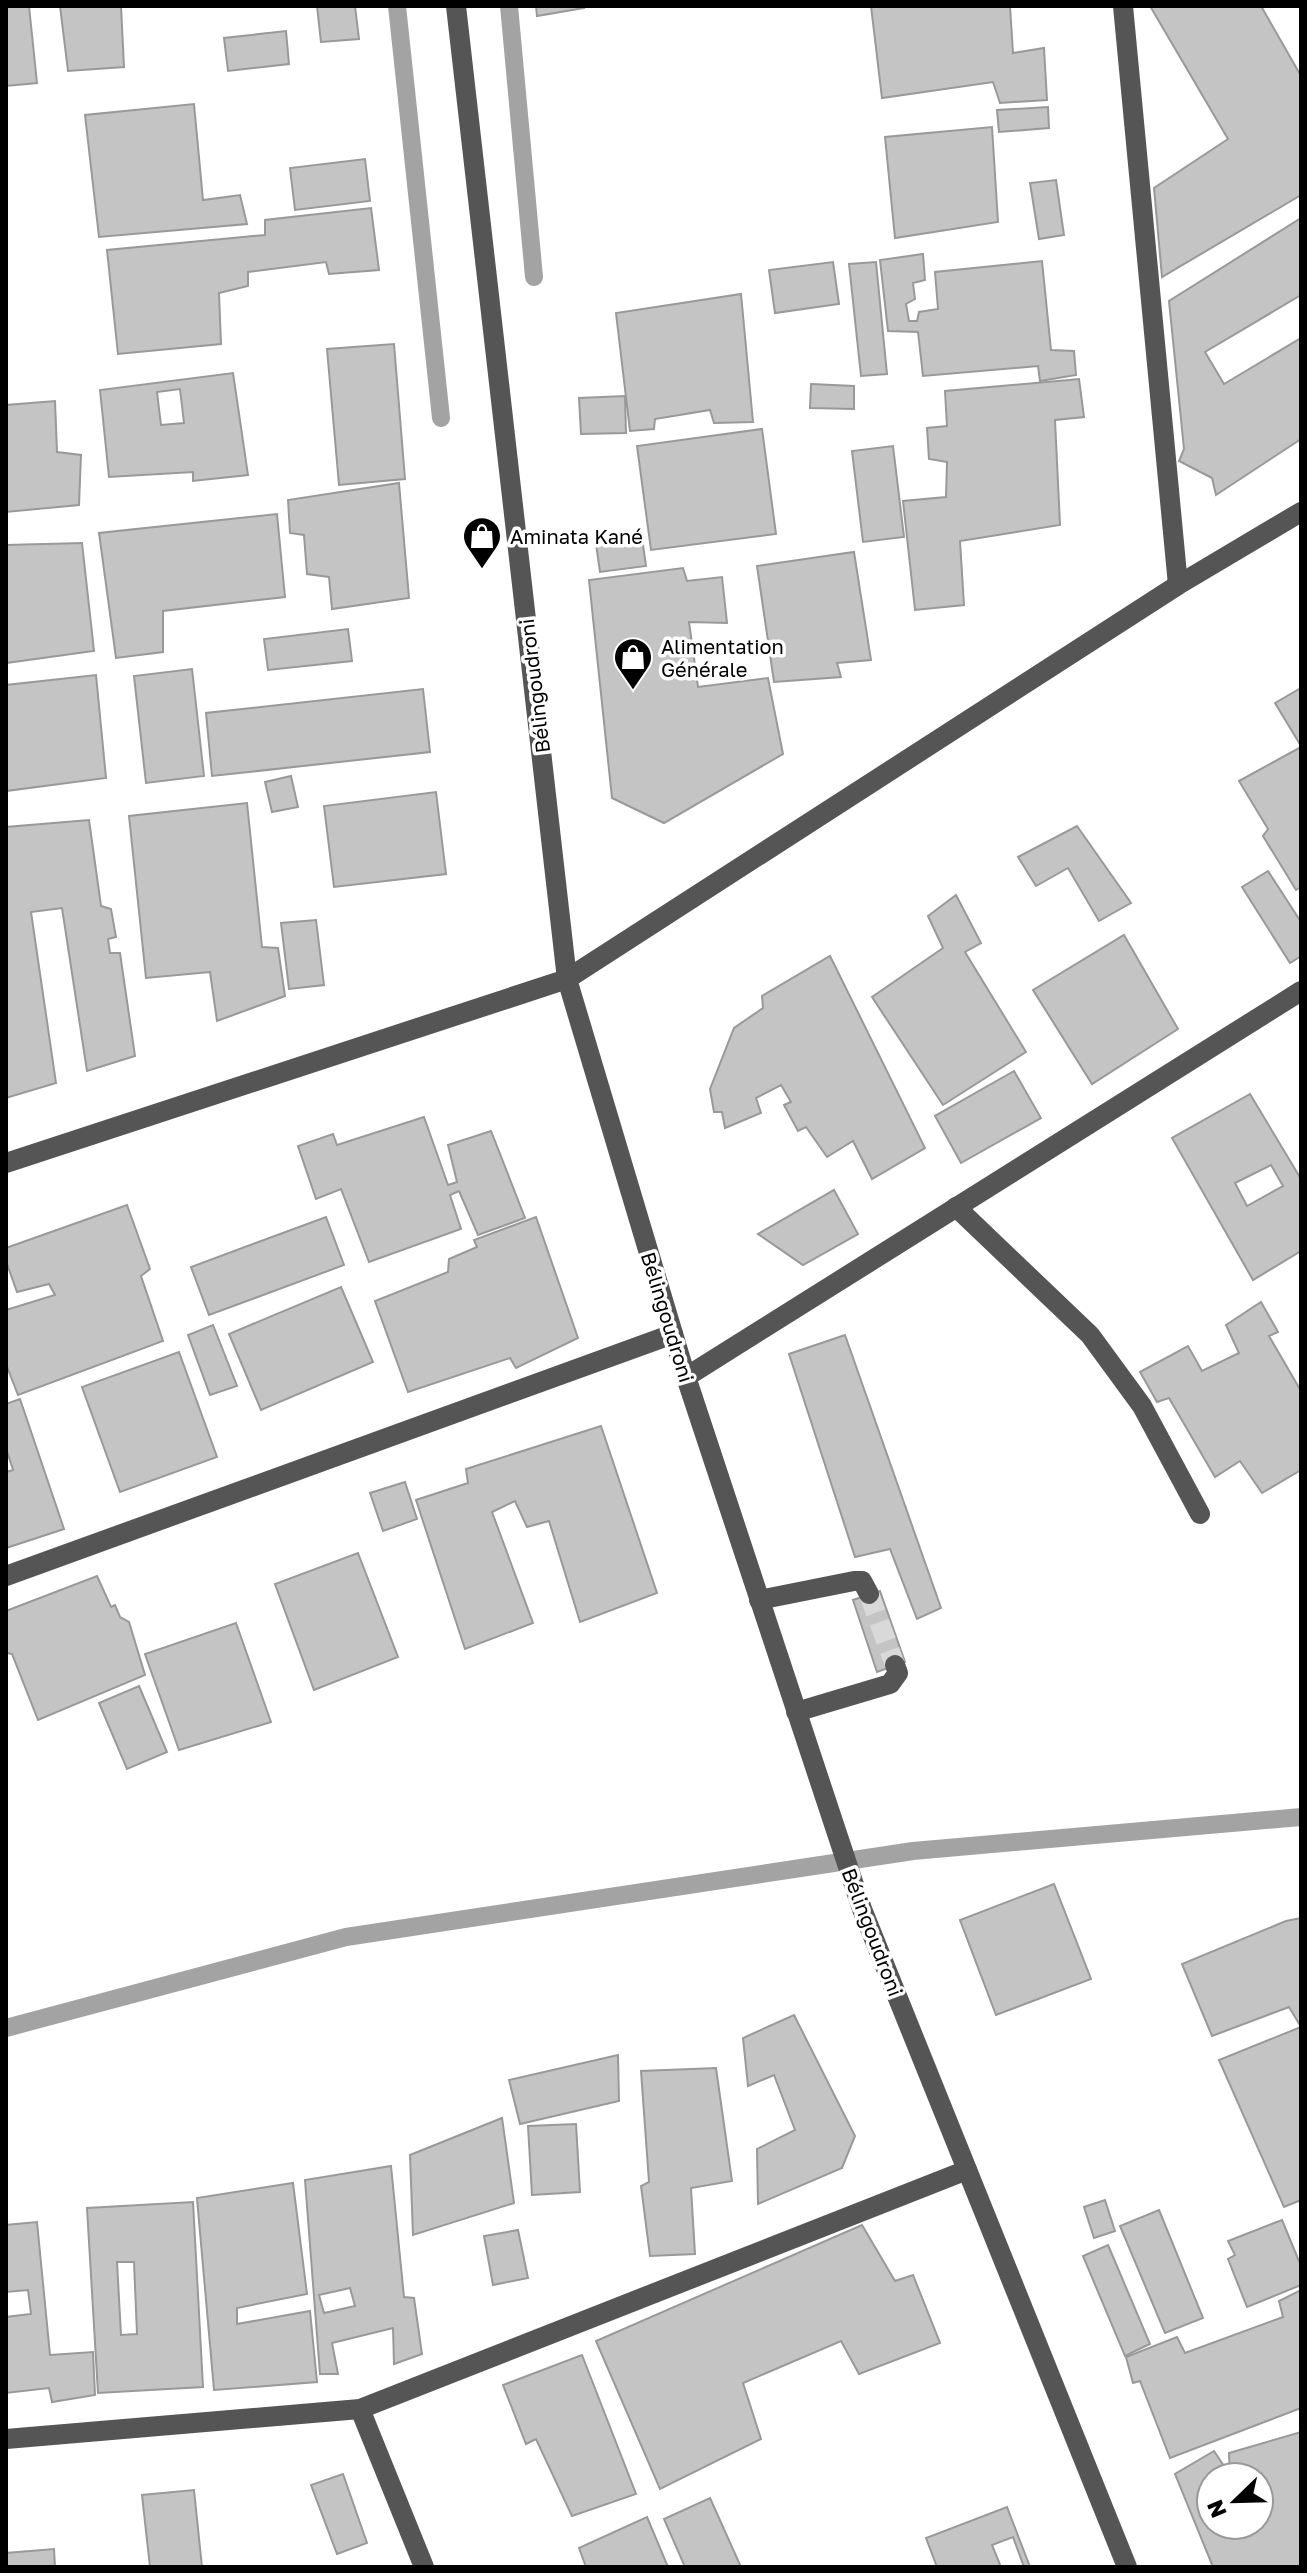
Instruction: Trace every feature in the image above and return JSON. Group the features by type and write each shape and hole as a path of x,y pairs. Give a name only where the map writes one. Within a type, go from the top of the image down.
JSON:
{"street":[{"name":"Bélingoudroni","path":"456,6 567,979 686,1377 862,1909 1127,2567"},
{"path":"1123,6 1178,585"},
{"path":"6,1163 567,979 1178,585 1301,512"},
{"path":"686,1377 1301,991"},
{"path":"956,1207 1090,1335 1142,1406 1200,1514"},
{"path":"6,1576 673,1334"},
{"path":"759,1600 854,1581 862,1581 869,1594"},
{"path":"796,1712 890,1684 898,1673 895,1665"},
{"path":"6,2439 360,2409 967,2170"},
{"path":"360,2409 424,2567"}],"building":[{"path":"6,6 29,6 37,83 6,86"},
{"path":"60,6 121,6 124,67 68,71"},
{"path":"317,6 355,6 359,39 321,42"},
{"path":"536,6 583,6 584,8 537,16"},
{"path":"871,6 1010,6 1013,53 1044,48 1047,100 1000,103 993,82 882,98"},
{"path":"1150,6 1261,6 1301,76 1301,195 1162,277 1154,188 1228,139"},
{"path":"286,31 289,64 228,71 224,38"},
{"path":"194,104 203,200 240,195 247,224 99,237 85,115"},
{"path":"1048,107 1049,128 999,132 997,110"},
{"path":"992,127 998,222 895,238 885,137"},
{"path":"365,159 370,201 295,210 290,168"},
{"path":"1056,180 1064,235 1039,239 1030,183"},
{"path":"371,208 379,270 329,274 326,262 248,272 248,286 219,293 221,344 118,354 107,250 265,235 265,220"},
{"path":"1301,218 1301,295 1205,352 1224,384 1301,338 1301,439 1216,495 1212,478 1179,461 1184,449 1169,301"},
{"path":"923,254 925,280 913,283 915,299 906,304 909,321 917,321 919,312 938,309 935,272 1042,261 1051,350 1074,351 1076,375 1040,381 1038,366 923,376 918,332 888,331 880,260"},
{"path":"833,262 839,304 775,313 769,270"},
{"path":"876,262 887,374 861,376 849,264"},
{"path":"741,294 753,422 714,423 710,410 655,419 654,429 630,431 616,313"},
{"path":"394,344 405,479 339,485 327,349"},
{"path":"233,373 248,475 193,481 193,472 109,477 100,390","holes":["180,389 184,423 161,425 157,392"]},
{"path":"1079,379 1084,417 1055,420 1060,525 960,541 964,605 915,610 903,501 946,497 947,462 929,459 927,428 947,426 945,391"},
{"path":"811,384 854,386 854,409 810,408"},
{"path":"625,396 626,433 581,434 579,398"},
{"path":"55,401 57,452 81,455 79,505 6,512 6,405"},
{"path":"762,429 776,534 651,550 637,446"},
{"path":"893,446 904,537 863,542 852,451"},
{"path":"399,483 409,598 332,609 329,577 307,574 304,535 290,533 288,500"},
{"path":"277,514 285,597 163,611 163,652 116,658 99,533"},
{"path":"642,538 646,566 600,572 596,544"},
{"path":"82,543 94,651 6,663 6,545"},
{"path":"854,552 871,660 837,663 841,677 774,682 757,566"},
{"path":"683,568 687,581 722,577 727,623 689,622 698,687 768,678 783,754 664,823 612,798 589,580"},
{"path":"348,629 352,661 268,670 264,639"},
{"path":"192,669 204,776 146,783 134,676"},
{"path":"96,675 106,778 6,791 6,685"},
{"path":"1301,688 1301,746 1275,703"},
{"path":"423,689 430,752 212,776 206,713"},
{"path":"1301,747 1301,887 1296,890 1263,836 1268,829 1239,781"},
{"path":"291,776 298,807 272,812 265,782"},
{"path":"436,792 446,874 334,887 324,806"},
{"path":"247,803 262,947 278,948 285,996 217,1021 210,972 146,978 129,816"},
{"path":"89,820 101,906 111,909 116,937 108,939 110,953 120,953 135,1056 87,1071 62,908 31,912 56,1083 6,1098 6,827"},
{"path":"1077,826 1131,903 1099,921 1068,868 1036,886 1018,857"},
{"path":"1268,871 1301,922 1301,956 1290,963 1242,887"},
{"path":"956,895 981,943 965,952 1026,1052 943,1105 872,997 943,948 928,916"},
{"path":"316,920 324,985 289,989 281,923"},
{"path":"1124,935 1178,1029 1092,1084 1033,990"},
{"path":"830,956 925,1148 872,1179 853,1141 827,1157 806,1127 798,1131 784,1105 791,1102 781,1085 756,1098 761,1113 725,1128 722,1112 714,1112 710,1089 734,1028 763,1008 762,996"},
{"path":"1014,1071 1041,1118 961,1163 935,1116"},
{"path":"1250,1094 1301,1179 1301,1251 1253,1280 1172,1138","holes":["1271,1165 1283,1186 1247,1206 1235,1183"]},
{"path":"424,1117 448,1185 457,1182 448,1145 491,1131 525,1218 478,1235 459,1191 450,1195 461,1229 369,1262 341,1189 316,1199 298,1146 333,1134 337,1145"},
{"path":"834,1190 858,1234 803,1265 758,1234"},
{"path":"127,1205 150,1269 141,1276 163,1341 18,1395 6,1364 6,1310 55,1295 49,1284 17,1292 6,1261 6,1248"},
{"path":"326,1217 344,1265 209,1315 191,1267"},
{"path":"536,1217 578,1338 516,1368 510,1358 408,1392 375,1301 448,1272 449,1259 477,1247 474,1240"},
{"path":"341,1287 373,1362 261,1410 229,1334"},
{"path":"1261,1302 1278,1332 1269,1336 1301,1391 1301,1470 1262,1493 1240,1461 1215,1477 1169,1398 1157,1402 1140,1372 1188,1346 1202,1371 1239,1353 1226,1325"},
{"path":"213,1325 237,1386 210,1395 188,1335"},
{"path":"845,1335 941,1608 917,1619 890,1549 855,1557 789,1354"},
{"path":"179,1352 217,1457 120,1492 82,1387"},
{"path":"20,1399 64,1529 6,1548 6,1472 13,1470 6,1448 6,1404"},
{"path":"601,1426 657,1593 580,1622 549,1521 527,1527 515,1501 492,1512 533,1623 465,1649 416,1500 468,1483 466,1469"},
{"path":"405,1482 417,1519 383,1531 370,1493"},
{"path":"358,1553 398,1657 314,1690 275,1584"},
{"path":"97,1576 111,1607 115,1605 120,1617 129,1622 145,1675 38,1720 12,1654 6,1653 6,1611"},
{"path":"880,1591 905,1662 877,1672 853,1600"},
{"path":"236,1623 271,1722 179,1750 145,1654"},
{"path":"139,1686 167,1752 127,1769 99,1703"},
{"path":"1054,1884 1091,1979 996,2015 960,1920"},
{"path":"1301,1918 1301,2027 1289,2007 1212,2036 1182,1964 1286,1921"},
{"path":"794,2015 855,2136 842,2168 758,2204 757,2149 795,2130 774,2075 748,2086 743,2038"},
{"path":"1301,2027 1301,2200 1284,2207 1219,2060"},
{"path":"618,2055 619,2101 520,2124 509,2080"},
{"path":"716,2068 732,2181 691,2188 695,2254 650,2256 641,2186 649,2182 641,2071"},
{"path":"502,2118 514,2203 413,2235 410,2155"},
{"path":"576,2124 580,2192 532,2195 528,2126"},
{"path":"391,2166 404,2297 414,2298 422,2354 394,2364 393,2328 332,2343 338,2374 320,2374 305,2180","holes":["350,2288 355,2306 324,2313 319,2295"]},
{"path":"293,2183 307,2294 237,2308 237,2324 310,2311 317,2382 214,2390 197,2198"},
{"path":"1105,2200 1115,2231 1094,2238 1084,2207"},
{"path":"193,2202 203,2387 98,2393 87,2208","holes":["117,2262 134,2262 137,2334 121,2335"]},
{"path":"1159,2210 1203,2318 1165,2333 1120,2226"},
{"path":"1282,2220 1301,2266 1301,2285 1247,2307 1228,2259 1235,2255 1228,2241"},
{"path":"37,2222 50,2355 93,2352 95,2395 52,2402 49,2388 6,2393 6,2317 31,2314 28,2290 6,2292 6,2225"},
{"path":"862,2225 895,2281 913,2275 940,2343 859,2374 841,2341 743,2383 761,2439 660,2489 596,2341"},
{"path":"518,2230 528,2278 493,2285 484,2236"},
{"path":"1108,2245 1150,2344 1125,2356 1083,2256"},
{"path":"1301,2290 1301,2408 1170,2458 1140,2381 1133,2383 1126,2357 1177,2337 1185,2353 1283,2317 1279,2301"},
{"path":"582,2355 636,2494 572,2516 536,2439 526,2444 503,2385"},
{"path":"1301,2432 1301,2567 1213,2567 1202,2541 1275,2541 1275,2461 1229,2461 1229,2453"},
{"path":"1214,2451 1221,2461 1197,2461"},
{"path":"1195,2462 1195,2523 1175,2474"},
{"path":"343,2474 367,2543 337,2554 311,2485"},
{"path":"194,2490 202,2567 150,2567 142,2495"},
{"path":"710,2498 741,2567 685,2567 664,2519"},
{"path":"1007,2507 1030,2567 1024,2567 1013,2537 992,2545 1001,2567 937,2567 926,2538"},
{"path":"647,2517 668,2567 586,2567 579,2548"},
{"path":"54,2549 55,2567 6,2567 6,2553"}],"waterway":[{"path":"397,6 441,418"},
{"path":"509,6 534,277"},
{"path":"6,2028 346,1937 913,1851 1301,1817"}],"tunnel":[{"path":"869,1594 895,1665"}],"place":[{"name":"Aminata Kané","path":"482,570"},
{"name":"Alimentation Générale","path":"633,691"}]}
